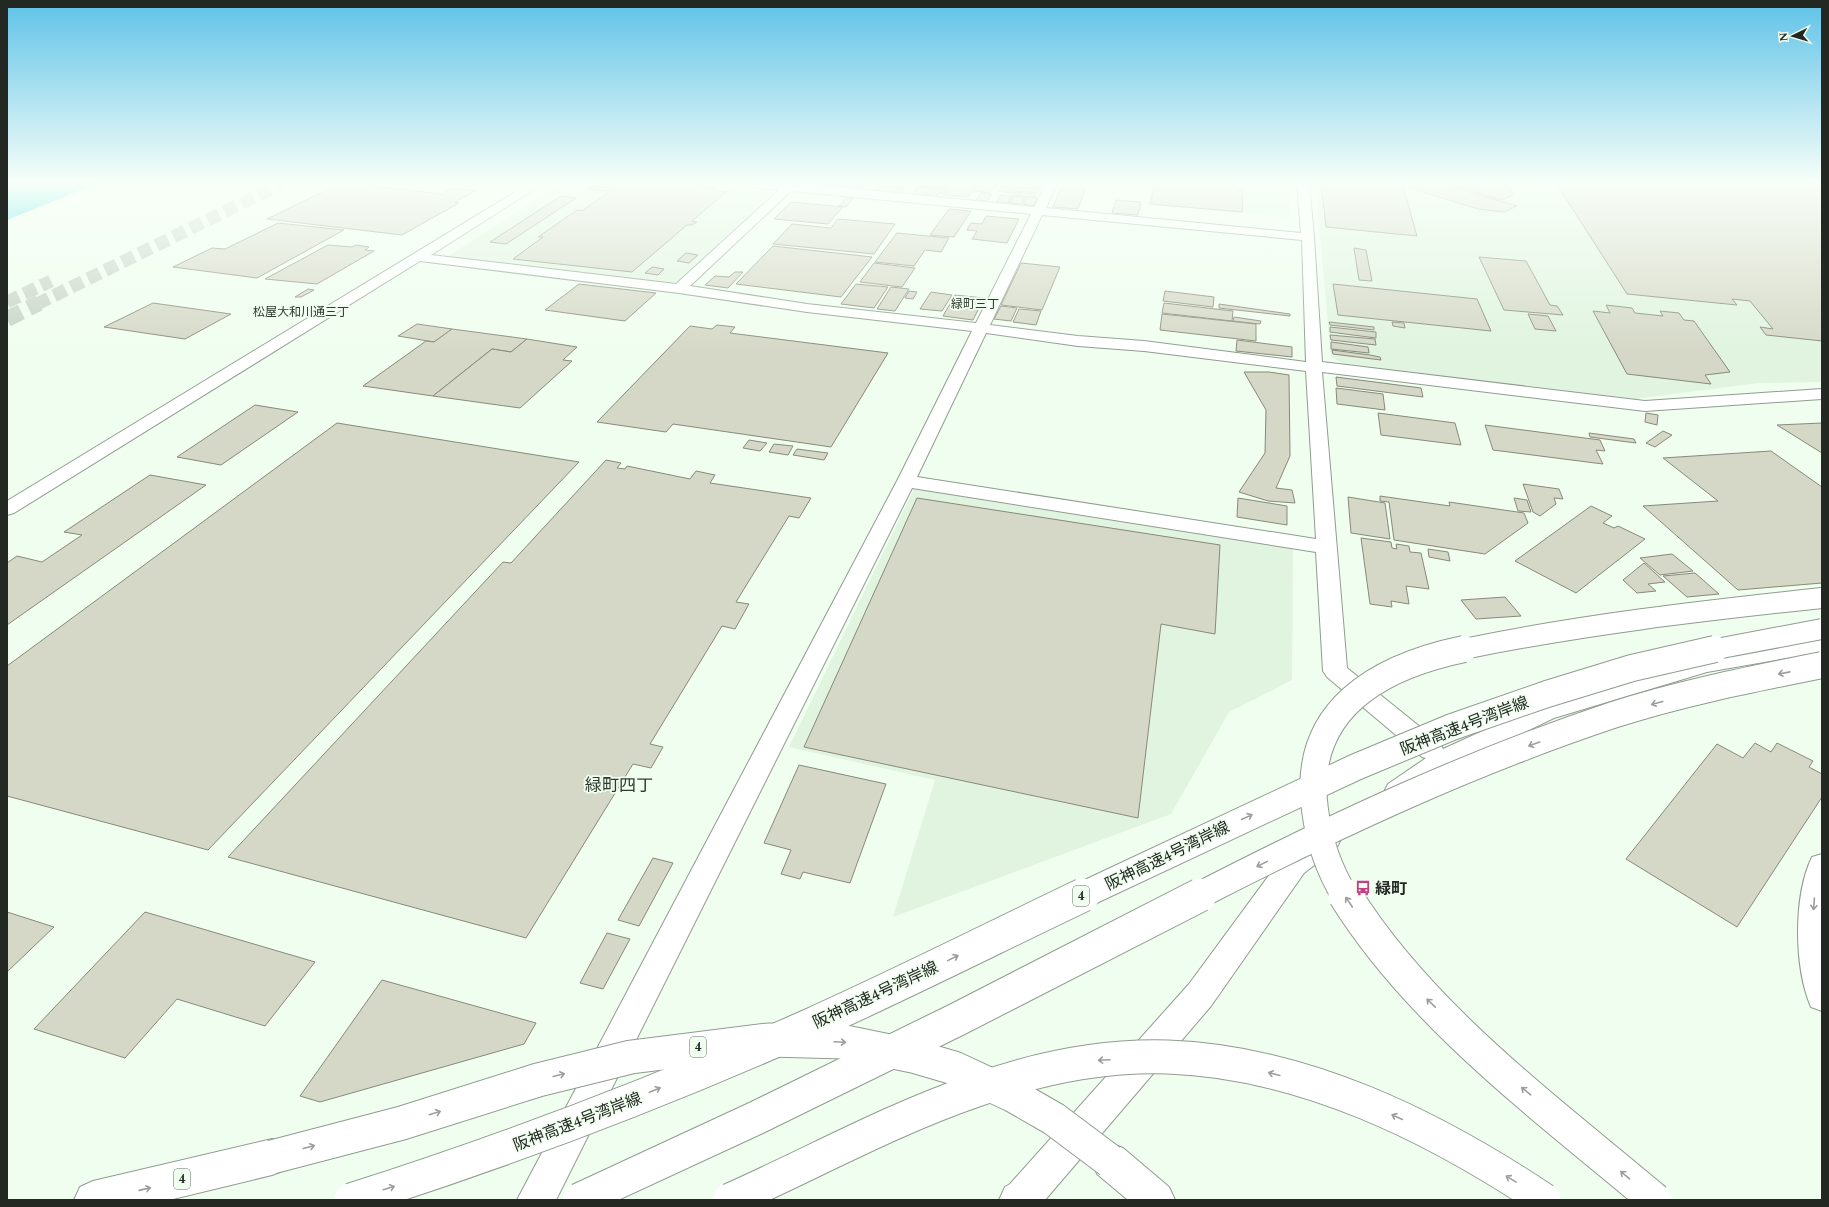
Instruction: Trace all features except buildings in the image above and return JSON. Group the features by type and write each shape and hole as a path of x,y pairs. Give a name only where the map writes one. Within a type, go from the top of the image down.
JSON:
{"main road":[{"path":"7,509 447,239"},
{"path":"679,290 733,239"},
{"path":"536,1200 906,481 1024,239"},
{"path":"1308,239 1314,366 1335,671 1443,760"},
{"path":"417,257 808,308 1078,341 1144,346 1294,366 1314,366 1645,406 1822,394"},
{"path":"906,481 1326,547"},
{"path":"1655,1200 1494,1064 1423,995 1373,937 1342,891 1322,845 1313,801 1312,765 1321,736 1353,698 1381,678 1418,662 1456,651 1499,642 1629,620 1822,598"},
{"name":"阪神高速4号湾岸線","path":"351,1200 460,1166 646,1094 813,1024 1221,829 1356,767 1452,727 1547,694 1632,668 1744,643 1822,629"},
{"path":"1018,1200 1023,1197 1200,996 1294,864 1443,760 1546,711 1707,664 1822,644"},
{"path":"579,1200 756,1118 927,1034 1351,819 1491,759 1614,715 1727,684 1822,665"},
{"path":"1822,866 1815,892 1813,927 1816,970 1822,996"},
{"name":"4","path":"93,1200 402,1123 538,1080 631,1057 701,1046 768,1040 844,1042 913,1056 954,1068 1014,1096 1054,1119 1110,1161 1156,1200"},
{"path":"730,1200 873,1131 950,1099 1012,1079 1091,1061 1168,1057 1238,1064 1300,1081 1369,1104 1451,1142 1544,1200"},
{"path":"1110,1161 1150,1200"}],"shaded area":[{"path":"475,239 722,239 677,281 667,283 447,257"},
{"path":"1320,239 1822,239 1822,382 1758,383 1635,399 1342,363 1331,357"},
{"path":"914,489 1293,549 1292,680 1229,712 1171,814 893,917 935,780 789,747"}],"tunnel":[{"path":"37,304 168,239"},
{"path":"7,302 51,281"},
{"path":"7,319 37,304"}],"place":[{"name":"緑町","path":"1363,888"}],"district":[{"name":"緑町三丁","path":"975,304"},
{"name":"松屋大和川通三丁","path":"301,312"},
{"name":"緑町四丁","path":"619,785"}]}
